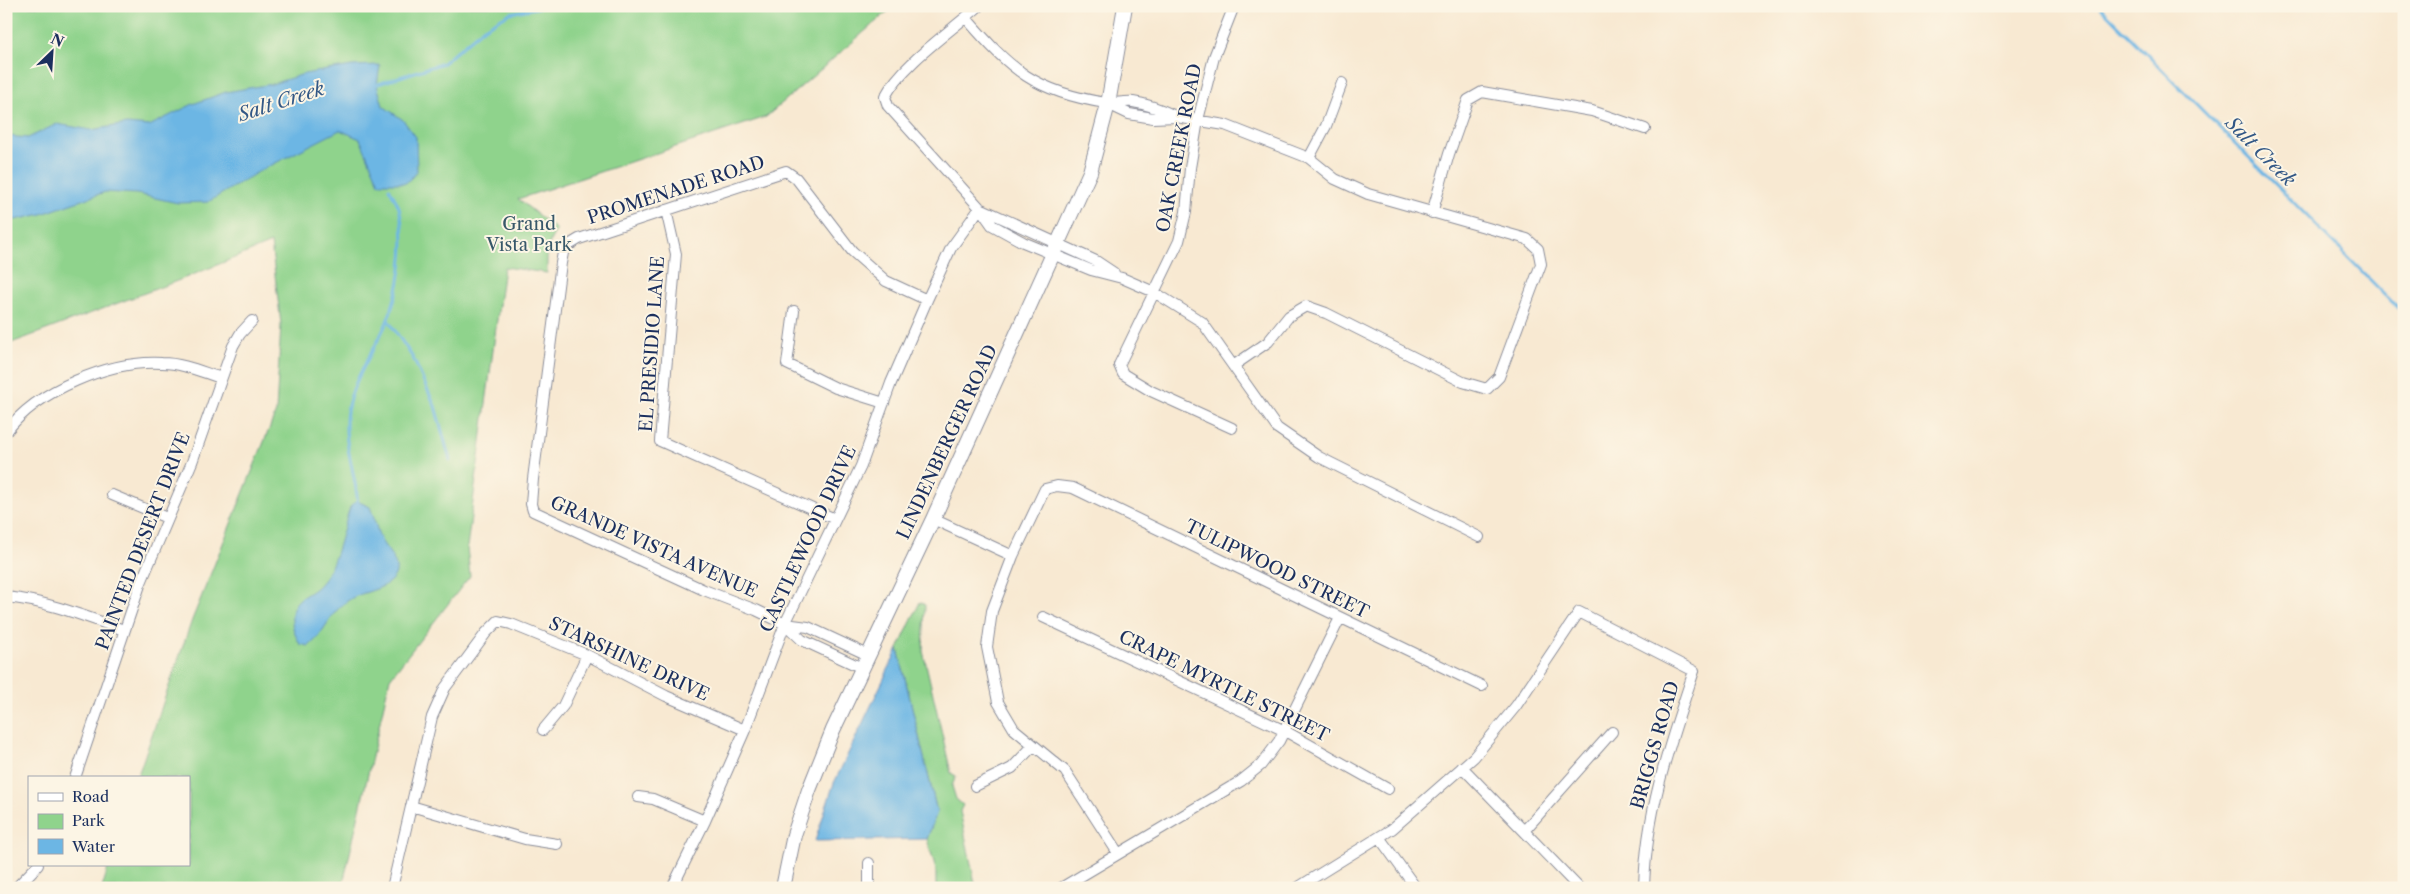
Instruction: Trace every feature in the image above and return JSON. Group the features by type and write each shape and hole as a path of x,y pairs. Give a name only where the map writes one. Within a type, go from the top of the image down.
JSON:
{"street":[{"path":"979,6 905,70 890,87 885,98 888,106 980,208 1055,250 1096,261 1122,278 1154,292 1202,322 1277,428 1319,458 1479,537"},
{"name":"LINDENBERGER ROAD","path":"783,888 794,836 809,790 865,661 933,518 1090,172 1108,104 1125,6"},
{"name":"OAK CREEK ROAD","path":"1232,428 1151,391 1123,374 1119,365 1179,241 1184,219 1198,120 1214,56 1234,6"},
{"path":"966,18 1000,56 1026,78 1053,91 1108,104 1129,114 1153,118 1176,117 1225,125 1309,158 1335,179 1368,194 1527,239 1538,249 1541,264 1499,378 1487,389 1463,382 1326,313 1306,306 1289,316 1268,342 1233,366"},
{"path":"1309,158 1326,126 1342,83"},
{"path":"1432,213 1449,154 1468,100 1482,92 1592,111 1645,129"},
{"name":"PROMENADE ROAD","path":"564,248 579,239 786,171 796,178 852,251 886,281 927,300"},
{"name":"CASTLEWOOD DRIVE","path":"672,888 705,821 745,730 786,624 861,466 884,404 927,300 951,248 980,208"},
{"name":"EL PRESIDIO LANE","path":"666,210 676,254 676,264 660,441 836,519"},
{"name":"GRANDE VISTA AVENUE","path":"564,248 533,480 531,504 533,511 676,579 756,610 786,624 808,627 865,661"},
{"path":"794,311 787,364 836,388 884,404"},
{"name":"PAINTED DESERT DRIVE","path":"76,776 124,630 195,454 233,346 240,334 252,321"},
{"path":"6,432 29,407 44,397 66,386 117,367 163,362 186,366 221,378"},
{"name":"TULIPWOOD STREET","path":"1013,556 1045,489 1056,486 1073,488 1482,686"},
{"path":"112,496 168,518"},
{"path":"933,518 1013,556 992,611 987,646 998,702 1014,729 1065,771 1118,853"},
{"path":"6,597 50,605 124,630"},
{"name":"BRIGGS ROAD","path":"1462,767 1474,757 1516,706 1579,612 1694,671 1660,773 1652,806 1647,837 1644,888"},
{"name":"CRAPE MYRTLE STREET","path":"1043,617 1285,730 1388,789"},
{"path":"1060,888 1240,780 1266,760 1285,730 1340,618"},
{"name":"STARSHINE DRIVE","path":"411,806 427,731 445,688 486,633 498,621 511,624 588,655 666,696 745,730"},
{"path":"543,730 563,706 588,655"},
{"path":"1524,831 1612,732"},
{"path":"975,786 1012,768 1033,746"},
{"path":"1297,888 1379,838 1462,767 1578,887"},
{"path":"638,797 653,799 705,821"},
{"path":"392,888 411,806 525,839 557,844"},
{"path":"1379,838 1416,888"},
{"path":"869,863 869,888"},
{"path":"16,888 37,866"}],"green space":[{"name":"Grand Vista Park","path":"6,6 894,6 766,117 518,199 557,230 549,245 547,273 504,267 467,547 470,576 390,678 342,888 102,888 109,866 190,866 190,776 138,776 192,620 276,412 281,324 271,243 185,278 6,345"},
{"path":"920,602 925,605 923,651 951,773 956,776 952,786 956,799 963,805 960,811 976,888 936,888 936,869 927,839 937,812 898,649"}],"water":[{"path":"380,65 377,85 383,106 403,120 416,137 417,172 406,183 379,183 360,139 340,130 258,172 208,202 178,203 137,194 105,192 42,214 15,220 6,218 6,136 28,138 57,124 91,130 127,124 149,126 193,104 226,92 272,84 304,74 352,66"},
{"path":"357,501 370,507 381,540 394,561 396,572 388,583 356,596 340,607 319,636 309,646 300,644 293,626 293,608 299,600 316,588 326,576 335,557 351,505"},
{"path":"898,649 937,812 927,839 815,841 834,783"}],"waterway":[{"name":"Salt Creek","path":"375,85 443,63 484,28 510,13 546,6"},
{"name":"Salt Creek","path":"2099,6 2404,314"},
{"path":"358,505 346,435 347,411 354,388 391,311 399,282 403,252 402,222 398,205 389,188"},
{"path":"388,320 413,358 435,406 450,460"}]}
